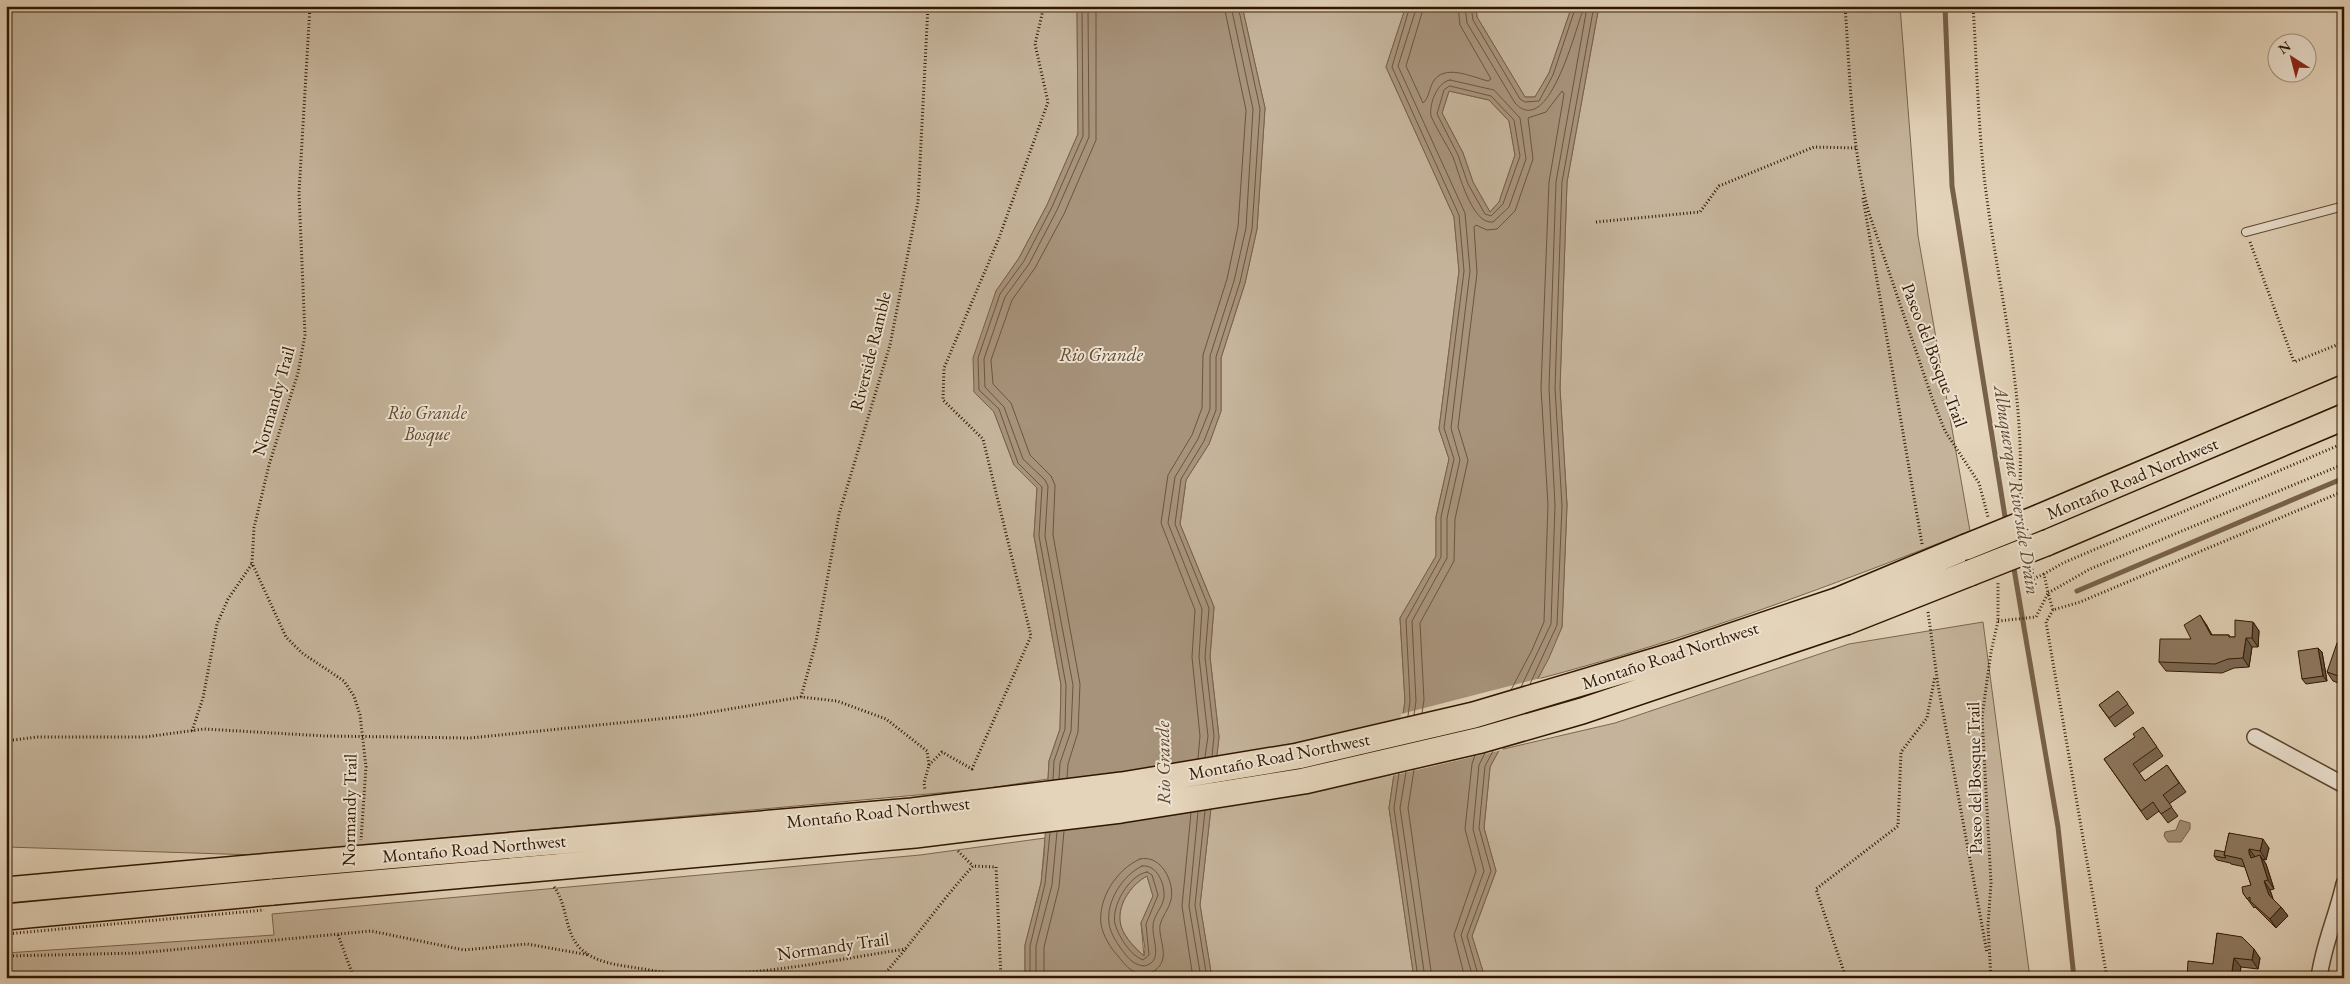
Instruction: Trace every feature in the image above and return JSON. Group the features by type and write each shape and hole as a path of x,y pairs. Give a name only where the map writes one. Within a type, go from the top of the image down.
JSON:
{"main road":[{"name":"Montaño Road Northwest","path":"6,917 915,835 1121,810 1304,781 1481,740 1582,711 1842,611 1927,564 2040,518 2344,388"},
{"name":"Montaño Road Northwest","path":"6,890 912,811 1122,785 1298,756 1474,715 1675,655 1842,611 2038,552 2344,417"}],"street":[{"path":"2255,737 2344,785"},
{"path":"2319,978 2322,953 2341,911 2344,884"}],"lane":[{"path":"2246,232 2344,206"}],"path":[{"name":"Normandy Trail","path":"310,6 299,193 305,335 298,373 269,465 254,528 252,563 286,638 302,653 344,681 354,696 360,715 366,767 361,842"},
{"name":"Riverside Ramble","path":"801,697 816,642 839,514 890,345 918,202 928,6"},
{"path":"929,765 942,752 972,769 1031,636 983,439 943,400 944,368 999,238 1048,102 1035,44 1044,6"},
{"name":"Paseo del Bosque Trail","path":"1846,6 1862,190 1932,398 1945,431 1979,483 1989,523"},
{"path":"1973,6 1985,183 2010,350 2022,466 2019,505"},
{"path":"1596,222 1700,212 1719,186 1814,147 1857,148"},
{"path":"1862,190 1863,212 1927,564"},
{"path":"2246,232 2294,362 2344,342"},
{"path":"2038,552 2034,579 2063,563 2344,442"},
{"path":"1998,621 2036,617 2048,593 2090,569 2344,464"},
{"path":"2107,978 2046,622 2053,610 2080,602 2344,490"},
{"path":"192,731 203,698 217,624 228,599 252,563"},
{"path":"2044,574 2053,610"},
{"name":"Paseo del Bosque Trail","path":"1991,978 1988,926 1991,883 1982,717 1991,652 1998,621 1997,576"},
{"path":"1927,606 1936,673 1989,964"},
{"path":"1846,978 1816,889 1898,826 1902,752 1927,718 1936,673"},
{"path":"6,740 146,737 204,729 363,737 470,738 688,716 801,697 837,702 886,719 927,751 929,765 924,783"},
{"path":"881,978 906,949 943,899 974,866 996,867 1001,978"},
{"name":"Normandy Trail","path":"550,883 562,897 573,939 581,949 598,960 618,965 682,974 747,972 906,949"},
{"path":"6,956 139,953 372,931 464,950 527,944 591,955"},
{"path":"338,935 354,978"}],"green space":[{"name":"Rio Grande Bosque","path":"6,6 1077,6 1078,134 1047,205 1019,258 996,291 974,392 994,412 1014,465 1037,488 1034,536 1061,685 1060,729 1049,761 1048,779 983,789 256,855 6,847"},
{"path":"1242,6 1406,6 1386,67 1454,217 1459,271 1439,429 1449,459 1436,517 1436,556 1400,618 1405,701 1389,808 1414,978 1212,978 1200,905 1219,737 1210,657 1214,607 1180,524 1186,480 1209,444 1221,411 1221,358 1245,283 1257,229 1265,108"},
{"path":"1476,6 1572,6 1549,73 1535,97 1525,97 1477,17"},
{"path":"1599,6 1900,6 1918,236 1970,531 1702,630 1538,679 1562,627 1567,505 1560,388 1567,182"},
{"path":"1449,91 1489,100 1509,121 1515,155 1499,202 1490,212 1473,182 1463,153 1442,113"},
{"path":"1983,622 2030,978 1485,978 1472,936 1496,871 1484,828 1490,767 1499,750 1615,723 1849,644"},
{"path":"1045,838 1041,883 1025,945 1025,978 6,978 6,953 274,935 272,914 920,855"},
{"path":"1147,876 1153,896 1141,923 1144,956 1126,936 1121,926 1120,914 1124,901 1131,889"}],"water":[{"name":"Rio Grande","path":"1077,6 1242,6 1265,108 1257,229 1245,283 1221,358 1221,411 1209,444 1186,480 1180,524 1214,607 1210,657 1219,737 1200,905 1212,978 1025,978 1025,945 1041,883 1049,761 1060,729 1061,685 1034,536 1037,488 1014,465 994,412 974,392 973,358 996,291 1019,258 1047,205 1078,134","holes":["1147,876 1153,896 1141,923 1145,949 1144,956 1125,936 1121,926 1120,914 1124,901 1131,889"]},
{"path":"1406,6 1476,6 1477,17 1525,97 1535,97 1549,73 1572,6 1599,6 1567,182 1560,388 1567,505 1562,627 1549,658 1490,767 1484,828 1496,871 1472,936 1485,978 1414,978 1389,808 1405,701 1400,618 1436,556 1436,517 1449,459 1439,429 1459,271 1454,217 1386,67","holes":["1449,91 1489,100 1509,121 1515,155 1499,202 1490,212 1473,182 1463,153 1442,113"]},
{"path":"2180,820 2190,823 2190,829 2181,842 2168,842 2164,836 2165,832 2176,830"}],"pier":[{"path":"1541,678 1502,750 1391,776 1401,714"}],"building":[{"path":"2200,615 2211,635 2235,637 2235,620 2253,622 2252,638 2246,638 2243,658 2228,659 2215,664 2159,662 2160,639 2191,639 2184,625"},
{"path":"2337,643 2344,646 2344,678 2327,672"},
{"path":"2318,648 2323,676 2302,679 2298,651"},
{"path":"2118,691 2128,704 2109,718 2099,705"},
{"path":"2143,727 2157,747 2133,764 2145,781 2167,765 2179,783 2163,795 2172,807 2161,814 2153,802 2141,811 2104,759 2135,737 2133,734"},
{"path":"2229,833 2263,839 2260,851 2249,849 2249,853 2251,858 2260,855 2268,880 2264,881 2269,895 2281,907 2270,919 2250,901 2250,897 2247,899 2243,893 2242,887 2251,885 2242,859 2224,855"},
{"path":"2215,850 2225,852 2226,858 2214,856"},
{"path":"2217,933 2242,937 2254,949 2252,960 2234,958 2231,978 2187,978 2188,961 2213,964"}],"waterway":[{"name":"Albuquerque Riverside Drain","path":"1945,6 1952,186 2006,523"},
{"path":"2077,591 2344,478"},
{"name":"Albuquerque Riverside Drain","path":"2013,563 2058,827 2074,978"}]}
